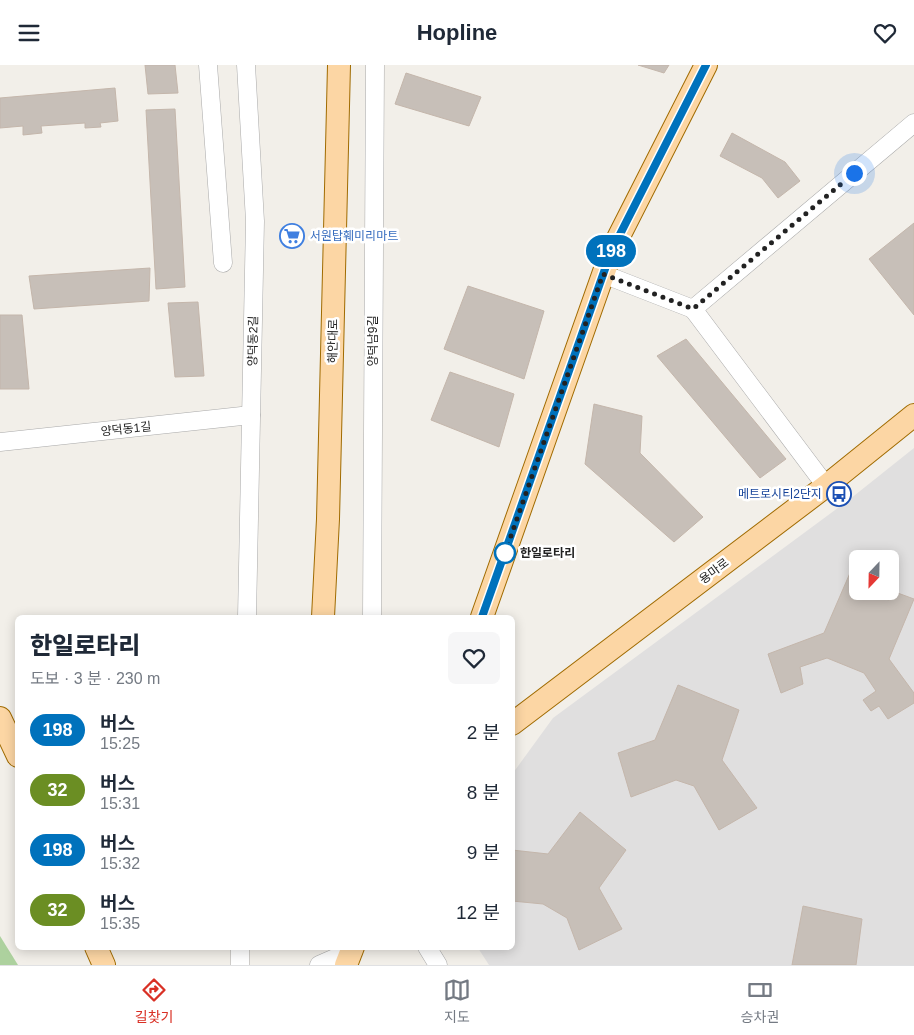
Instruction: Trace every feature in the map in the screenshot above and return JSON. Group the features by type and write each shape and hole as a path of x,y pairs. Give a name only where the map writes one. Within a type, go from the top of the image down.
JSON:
{"main road":[{"name":"해안대로","path":"323,615 328,519 340,65"},
{"path":"483,615 611,252 706,65"},
{"name":"용마로","path":"515,722 826,486 914,415"},
{"path":"0,718 15,750"},
{"path":"97,950 104,965"}],"street":[{"path":"208,65 223,263"},
{"name":"양덕동2길","path":"246,65 255,221 247,615"},
{"name":"양덕남9길","path":"372,615 375,65"},
{"path":"693,309 914,123"},
{"path":"603,274 693,309 826,486"},
{"name":"양덕동1길","path":"0,443 251,415"},
{"path":"240,950 240,965"},
{"path":"429,950 438,965"},
{"path":"320,965 351,953"}],"shaded area":[{"path":"914,448 914,965 489,965 479,950 515,950 515,770 553,718 850,499"}],"green space":[{"path":"0,936 18,965 0,965"}],"building":[{"path":"145,65 175,65 178,93 148,94"},
{"path":"638,65 669,65 664,73"},
{"path":"406,73 481,97 469,126 395,104"},
{"path":"115,88 118,121 100,123 101,127 85,128 85,123 41,126 42,133 23,135 23,126 0,128 0,98"},
{"path":"175,109 185,287 156,289 146,110"},
{"path":"732,133 785,162 800,181 778,198 762,178 720,156"},
{"path":"914,223 914,315 869,259"},
{"path":"150,268 149,301 34,309 29,276"},
{"path":"468,286 544,311 524,379 444,349"},
{"path":"198,302 204,376 175,377 168,303"},
{"path":"0,315 22,315 29,389 0,389"},
{"path":"686,339 786,459 760,478 657,356"},
{"path":"450,372 514,394 499,447 431,420"},
{"path":"594,404 642,416 640,453 703,517 674,542 585,464"},
{"path":"849,575 849,600 899,600 899,593 914,599 889,659 914,693 914,703 888,719 879,706 871,711 863,700 876,691 864,673 827,658 800,667 803,684 781,693 768,654 824,633"},
{"path":"678,685 739,710 722,760 757,808 719,830 694,786 676,780 631,797 618,753 655,740"},
{"path":"580,812 626,850 599,888 622,929 579,950 567,918 543,904 515,901 515,850 548,854"},
{"path":"803,906 862,919 856,965 792,965"}],"bus line":[{"name":"198","path":"483,615 611,252 706,65"}],"place":[{"name":"서원탑훼미리마트","path":"292,236"},
{"name":"메트로시티2단지","path":"839,494"},
{"name":"한일로타리","path":"505,553"}],"route":[{"path":"505,553 603,274 693,309 854,173"}]}
